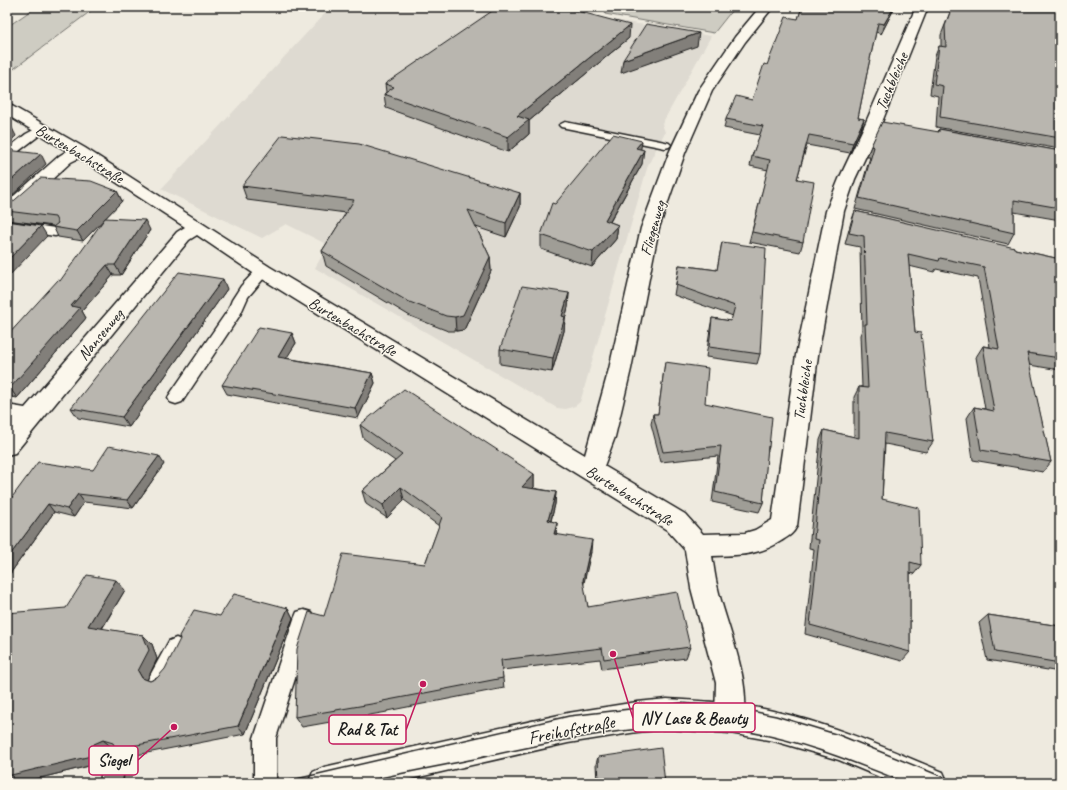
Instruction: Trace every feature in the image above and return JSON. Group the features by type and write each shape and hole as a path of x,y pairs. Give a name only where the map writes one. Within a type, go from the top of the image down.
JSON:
{"street":[{"name":"Fliegenweg","path":"588,470 596,459 603,437 620,370 650,228 677,153 705,91 740,40 767,7"},
{"name":"Tuchbleiche","path":"698,545 745,544 761,540 784,526 807,355 843,213 847,179 881,124 922,7"},
{"name":"Burtenbachstraße","path":"7,109 79,151 263,271 556,448 588,470 676,522 698,545"},
{"path":"7,211 65,159 79,151"},
{"name":"Nansenweg","path":"7,446 183,236 197,228"},
{"path":"7,414 30,417"},
{"path":"698,545 704,588 730,684 730,718"},
{"name":"Freihofstraße","path":"324,783 380,777 568,728 667,714 730,718 774,726 839,745 932,783"}],"lane":[{"path":"565,125 665,145"},
{"path":"7,155 41,129"},
{"path":"7,225 55,232"},
{"path":"176,398 235,311 237,302 254,279 263,271"},
{"path":"265,783 265,738 304,619"},
{"path":"159,679 176,648"},
{"path":"111,783 114,760"}],"shaded area":[{"path":"36,7 96,7 7,74 7,27"},
{"path":"331,7 578,7 596,17 711,36 662,124 665,132 648,165 582,396 580,402 575,406 566,409 557,408 315,268 328,245 286,224 262,238 161,189"},
{"path":"609,7 725,7 733,9 714,33 605,14"}],"building":[{"path":"498,7 562,7 630,25 517,116 529,120 508,137 384,94 394,87 385,84"},
{"path":"802,7 894,7 884,24 878,23 858,118 864,119 853,143 809,135 797,179 814,182 803,242 752,232 770,160 752,156 763,126 726,119 736,96 752,100 764,64 767,65 786,17 798,19"},
{"path":"952,7 1060,7 1060,138 940,117 943,86 934,84 939,46 946,47 945,26"},
{"path":"646,24 699,33 623,60"},
{"path":"882,122 939,132 939,129 1060,151 1060,208 1014,200 1014,233 859,198 874,147 871,146"},
{"path":"613,134 642,141 636,148 644,150 605,220 618,225 593,252 541,235 552,203 555,204"},
{"path":"282,135 359,144 520,193 506,223 468,210 490,257 463,315 455,317 446,316 407,301 322,251 354,200 242,186"},
{"path":"7,150 41,154 7,184"},
{"path":"40,178 91,181 117,191 77,231 53,227 58,223 55,217 7,211 7,206"},
{"path":"855,211 1060,259 1060,358 1027,353 1051,462 981,450 974,407 994,411 983,346 999,349 984,267 940,258 939,261 908,254 915,332 921,333 933,442 885,433 882,499 919,508 921,565 910,562 910,652 810,625 819,540 814,539 824,430 859,438 859,387 868,388 865,324 867,324 864,236 849,233"},
{"path":"105,218 145,220 115,265 107,265 71,306 80,308 10,388 7,388 7,336 58,280 60,281"},
{"path":"7,221 41,226 7,261"},
{"path":"722,242 766,248 760,354 709,347 712,318 731,321 735,306 676,285 679,265 717,270"},
{"path":"179,272 223,279 122,417 71,408"},
{"path":"522,286 569,293 562,316 565,317 553,358 500,349"},
{"path":"259,327 292,333 278,357 372,373 355,408 222,385"},
{"path":"665,362 708,368 705,403 772,417 763,503 715,492 721,446 663,452 653,414 658,414"},
{"path":"404,389 534,474 522,487 556,492 548,520 557,523 554,534 592,540 583,580 588,607 677,592 690,647 604,659 602,648 501,660 503,678 383,702 295,717 297,649 309,612 324,616 343,554 425,564 442,517 401,487 383,505 362,491 402,455 360,425"},
{"path":"109,446 159,456 127,500 78,494 67,509 48,504 7,559 7,504 38,462 93,470"},
{"path":"87,575 116,580 88,626 143,635 149,650 138,671 142,678 150,681 157,678 165,669 180,639 179,636 194,610 220,616 234,594 288,608 238,726 116,749 113,743 103,740 94,744 91,756 7,776 7,613 66,608"},
{"path":"988,615 1060,626 1060,663 995,652"},
{"path":"661,748 665,783 599,783 598,757"}],"tram line":[{"path":"279,783 569,716 681,703 731,707 776,716 839,735 958,783"},
{"path":"359,783 577,738 641,729 672,727 704,727 736,730 801,744 906,783"}],"place":[{"name":"NY Lase & Beauty","path":"613,654"},
{"name":"Rad & Tat","path":"423,684"},
{"name":"Siegel","path":"174,727"}]}
